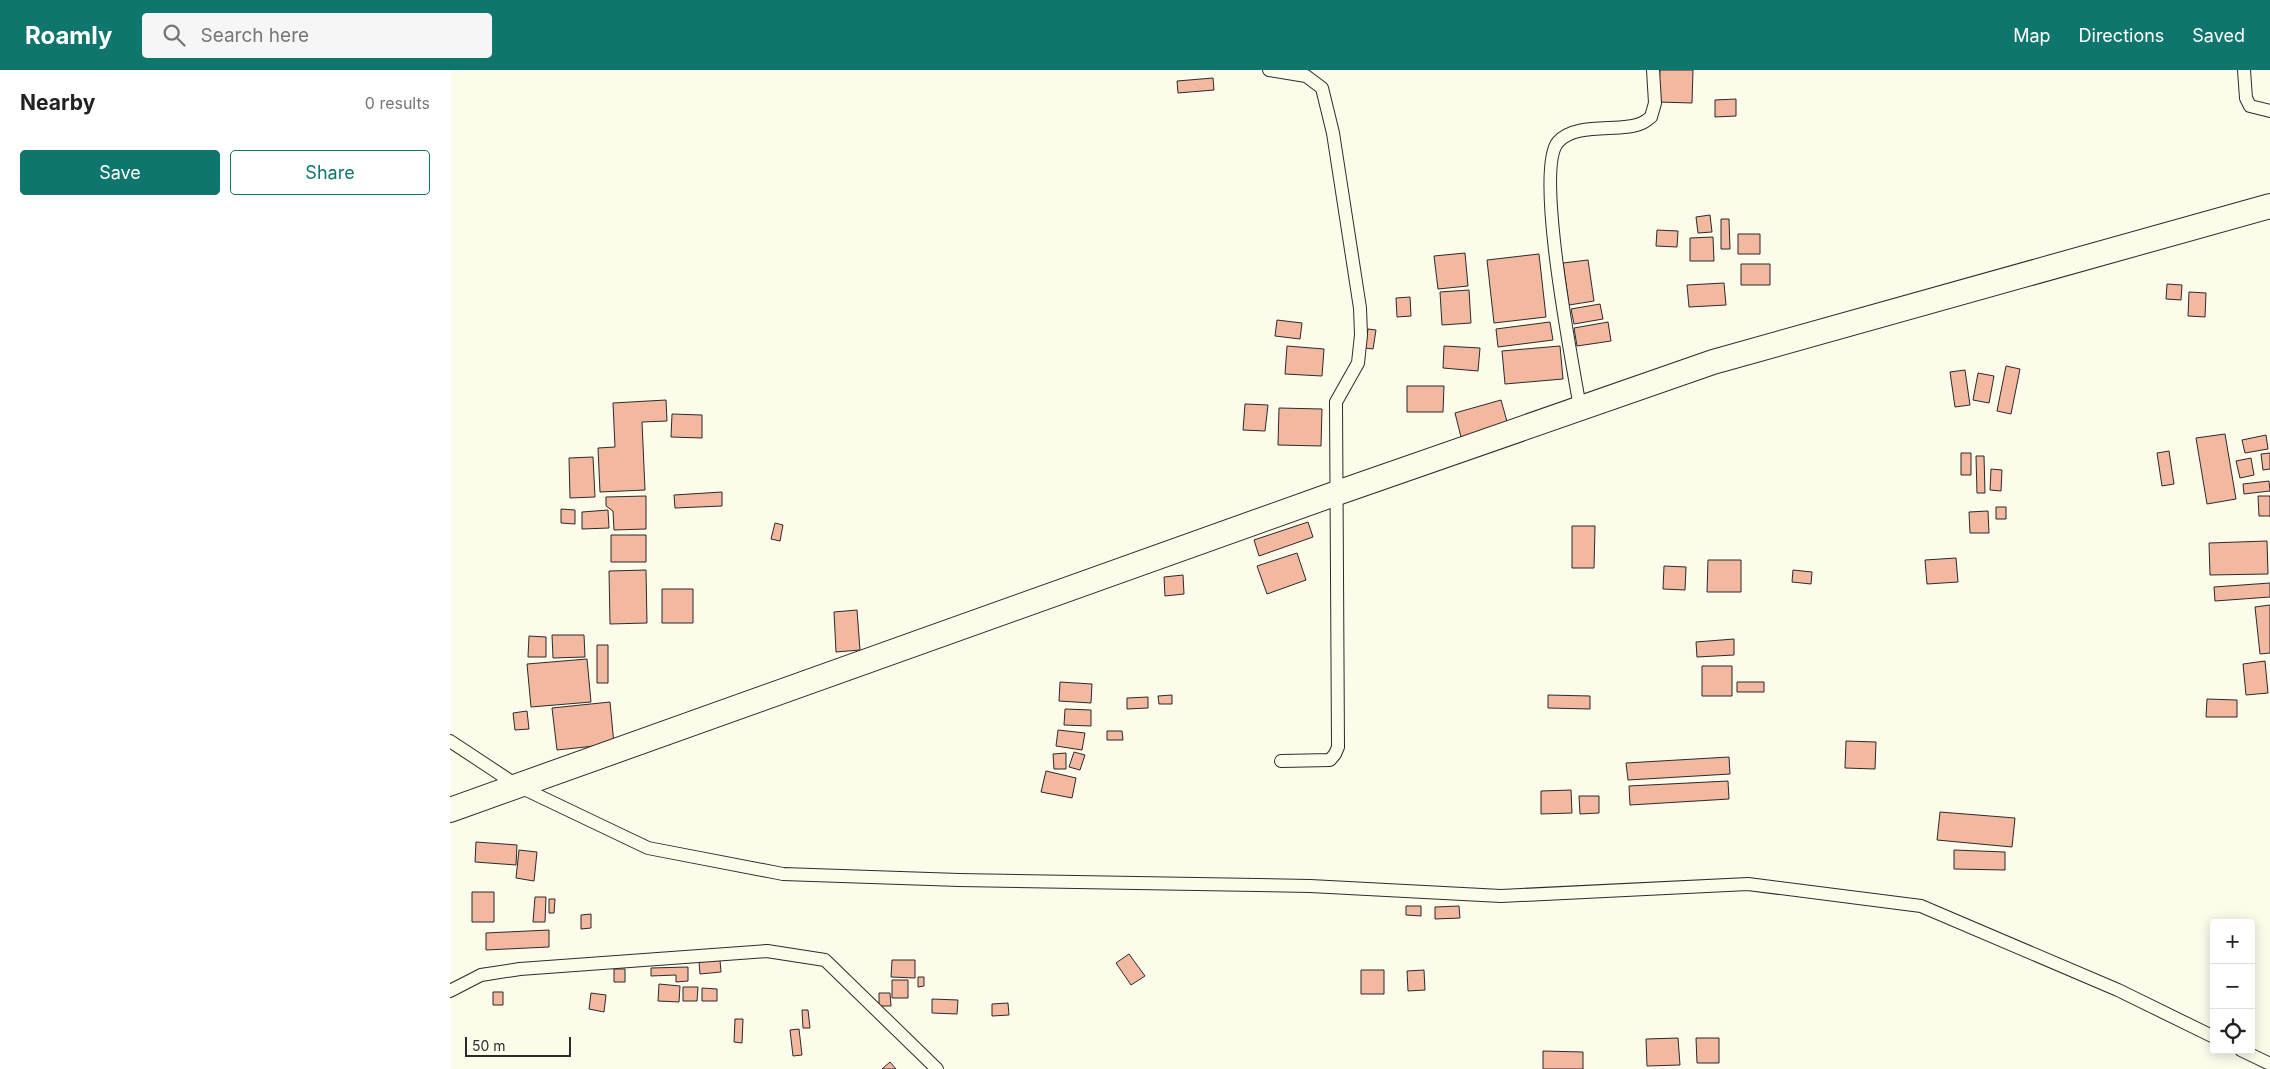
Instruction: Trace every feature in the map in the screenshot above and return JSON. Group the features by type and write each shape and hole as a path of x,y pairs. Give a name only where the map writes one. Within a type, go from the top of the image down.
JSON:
{"highway":[{"path":"450,810 1337,493 1713,362 2270,206"}],"street":[{"path":"1269,70 1306,76 1322,88 1333,132 1360,308 1361,335 1358,363 1336,402 1338,747 1336,754 1330,760 1281,761"},
{"path":"1580,408 1551,225 1550,158 1558,141 1578,131 1641,124 1651,117 1655,103 1653,70"},
{"path":"2244,70 2246,98 2250,106 2270,111"},
{"path":"450,741 518,786 648,848 783,874 959,880 1310,886 1501,896 1748,884 1921,906 2118,990 2210,1035"},
{"path":"450,991 481,974 520,969 767,950 806,956 825,960 937,1069"},
{"path":"2250,1054 2270,1064"}],"building":[{"path":"1660,70 1693,70 1692,103 1658,102"},
{"path":"1213,78 1214,90 1178,93 1177,81"},
{"path":"1736,99 1736,116 1715,117 1715,100"},
{"path":"1710,215 1712,232 1698,233 1696,217"},
{"path":"1721,219 1729,219 1730,249 1721,249"},
{"path":"1657,230 1678,231 1677,247 1656,246"},
{"path":"1738,234 1760,234 1760,254 1738,254"},
{"path":"1713,237 1714,261 1690,261 1690,238"},
{"path":"1465,253 1468,286 1438,289 1434,256"},
{"path":"1539,254 1546,317 1494,323 1487,260"},
{"path":"1588,260 1594,301 1569,305 1563,263"},
{"path":"1741,264 1770,264 1770,285 1741,285"},
{"path":"1724,283 1726,305 1689,307 1687,285"},
{"path":"2167,284 2182,285 2181,300 2166,299"},
{"path":"1469,290 1471,323 1442,325 1440,292"},
{"path":"2189,292 2206,293 2205,317 2188,316"},
{"path":"1410,297 1411,316 1397,317 1396,298"},
{"path":"1600,304 1603,319 1574,324 1571,309"},
{"path":"1277,320 1302,323 1300,339 1275,336"},
{"path":"1550,322 1553,340 1498,347 1496,329"},
{"path":"1608,322 1611,341 1577,346 1574,328"},
{"path":"1368,329 1376,330 1373,349 1365,348"},
{"path":"1287,346 1324,349 1322,376 1285,374"},
{"path":"1444,346 1480,348 1478,371 1443,368"},
{"path":"1560,346 1563,379 1505,384 1502,351"},
{"path":"2006,366 2020,369 2011,414 1997,411"},
{"path":"1965,370 1970,405 1955,407 1950,372"},
{"path":"1978,373 1994,376 1989,403 1973,400"},
{"path":"1407,386 1444,386 1443,412 1407,412"},
{"path":"666,400 667,421 642,422 645,490 600,492 598,448 615,447 613,403"},
{"path":"1501,400 1508,425 1461,437 1455,413"},
{"path":"1245,404 1268,405 1265,431 1243,430"},
{"path":"1279,408 1322,409 1321,446 1278,445"},
{"path":"672,414 702,415 702,438 671,437"},
{"path":"2225,434 2236,499 2207,504 2196,438"},
{"path":"2266,435 2268,449 2245,453 2242,440"},
{"path":"2169,451 2174,484 2162,486 2157,453"},
{"path":"1961,453 1971,453 1971,475 1961,475"},
{"path":"2270,453 2270,469 2263,470 2261,454"},
{"path":"1976,456 1984,456 1985,493 1977,493"},
{"path":"593,457 595,497 570,498 569,458"},
{"path":"2251,458 2254,475 2240,478 2236,461"},
{"path":"1991,469 2002,470 2001,491 1990,490"},
{"path":"2269,481 2270,491 2244,494 2243,484"},
{"path":"722,492 722,506 675,508 674,495"},
{"path":"646,496 646,529 614,530 613,511 606,506 606,497"},
{"path":"2258,496 2270,496 2270,516 2259,516"},
{"path":"1996,507 2006,507 2006,519 1996,519"},
{"path":"561,509 575,510 575,524 561,523"},
{"path":"608,510 609,528 582,529 582,512"},
{"path":"1988,511 1989,533 1970,533 1969,512"},
{"path":"1308,522 1313,537 1259,556 1254,540"},
{"path":"775,523 783,525 780,541 771,539"},
{"path":"1572,526 1595,526 1594,568 1572,568"},
{"path":"611,535 646,535 646,562 611,562"},
{"path":"2267,541 2268,574 2210,575 2209,543"},
{"path":"1297,553 1306,580 1267,594 1257,566"},
{"path":"1956,558 1958,582 1927,584 1925,560"},
{"path":"1708,560 1741,560 1741,592 1707,592"},
{"path":"1664,566 1686,567 1685,590 1663,589"},
{"path":"646,570 647,623 610,624 609,571"},
{"path":"1793,570 1812,572 1811,584 1792,582"},
{"path":"1183,575 1184,594 1165,596 1164,577"},
{"path":"2270,583 2270,597 2215,601 2214,587"},
{"path":"662,589 693,589 693,623 662,623"},
{"path":"2270,605 2270,653 2260,654 2255,607"},
{"path":"857,610 860,650 836,652 834,612"},
{"path":"552,635 584,635 585,657 553,658"},
{"path":"529,636 546,637 546,657 528,657"},
{"path":"1734,639 1734,655 1697,657 1696,642"},
{"path":"597,645 608,645 608,683 597,683"},
{"path":"587,659 591,702 531,707 527,664"},
{"path":"2265,661 2268,693 2246,695 2243,664"},
{"path":"1702,666 1732,666 1732,696 1702,696"},
{"path":"1060,682 1092,684 1091,703 1059,701"},
{"path":"1737,682 1764,682 1764,692 1737,692"},
{"path":"1172,695 1172,704 1159,704 1158,696"},
{"path":"1548,695 1590,696 1590,709 1548,708"},
{"path":"1148,697 1148,708 1127,709 1127,698"},
{"path":"2207,699 2237,700 2237,717 2206,717"},
{"path":"610,702 614,744 557,750 552,708"},
{"path":"1065,709 1091,710 1091,726 1064,725"},
{"path":"527,711 529,729 515,730 513,713"},
{"path":"1058,730 1085,733 1082,750 1056,746"},
{"path":"1107,731 1122,731 1123,740 1107,740"},
{"path":"1846,741 1876,742 1875,769 1845,768"},
{"path":"1074,752 1085,755 1080,770 1069,767"},
{"path":"1066,753 1066,769 1054,769 1053,754"},
{"path":"1729,757 1730,774 1628,780 1626,763"},
{"path":"1046,771 1076,778 1072,798 1041,792"},
{"path":"1728,781 1729,799 1630,805 1629,786"},
{"path":"1571,790 1572,813 1541,814 1541,791"},
{"path":"1579,796 1599,796 1599,813 1580,814"},
{"path":"1940,812 2015,818 2012,847 1937,840"},
{"path":"476,842 517,845 516,865 475,862"},
{"path":"519,850 537,852 534,881 516,878"},
{"path":"1954,850 2005,852 2005,870 1954,869"},
{"path":"472,892 494,892 494,922 472,922"},
{"path":"535,897 546,897 545,922 533,922"},
{"path":"549,899 555,899 554,913 549,913"},
{"path":"1406,906 1421,906 1421,916 1406,915"},
{"path":"1459,906 1460,918 1435,919 1435,907"},
{"path":"591,914 591,928 581,929 581,915"},
{"path":"549,930 549,947 486,950 486,933"},
{"path":"1129,954 1145,976 1131,985 1116,963"},
{"path":"720,960 721,972 700,974 699,962"},
{"path":"892,960 915,960 915,978 891,977"},
{"path":"688,967 688,981 676,982 676,975 651,976 651,968"},
{"path":"614,969 625,969 625,982 614,982"},
{"path":"1361,970 1384,970 1384,994 1361,994"},
{"path":"1424,970 1425,990 1408,991 1407,971"},
{"path":"918,977 924,977 924,986 918,987"},
{"path":"892,980 908,980 908,998 892,998"},
{"path":"659,984 680,986 679,1002 658,1001"},
{"path":"683,987 698,987 697,1001 683,1001"},
{"path":"702,988 717,989 717,1001 702,1001"},
{"path":"493,992 503,992 503,1005 493,1005"},
{"path":"591,993 606,995 604,1012 589,1009"},
{"path":"879,993 890,993 891,1006 879,1006"},
{"path":"932,999 958,1000 957,1014 932,1013"},
{"path":"1008,1003 1009,1015 992,1016 992,1004"},
{"path":"802,1010 808,1010 810,1028 803,1028"},
{"path":"735,1019 743,1019 742,1043 734,1042"},
{"path":"799,1029 802,1055 793,1056 790,1030"},
{"path":"1678,1038 1680,1065 1647,1066 1646,1039"},
{"path":"1696,1038 1719,1038 1719,1063 1697,1063"},
{"path":"1543,1051 1583,1052 1583,1069 1543,1069"},
{"path":"890,1062 896,1069 882,1069"}]}
